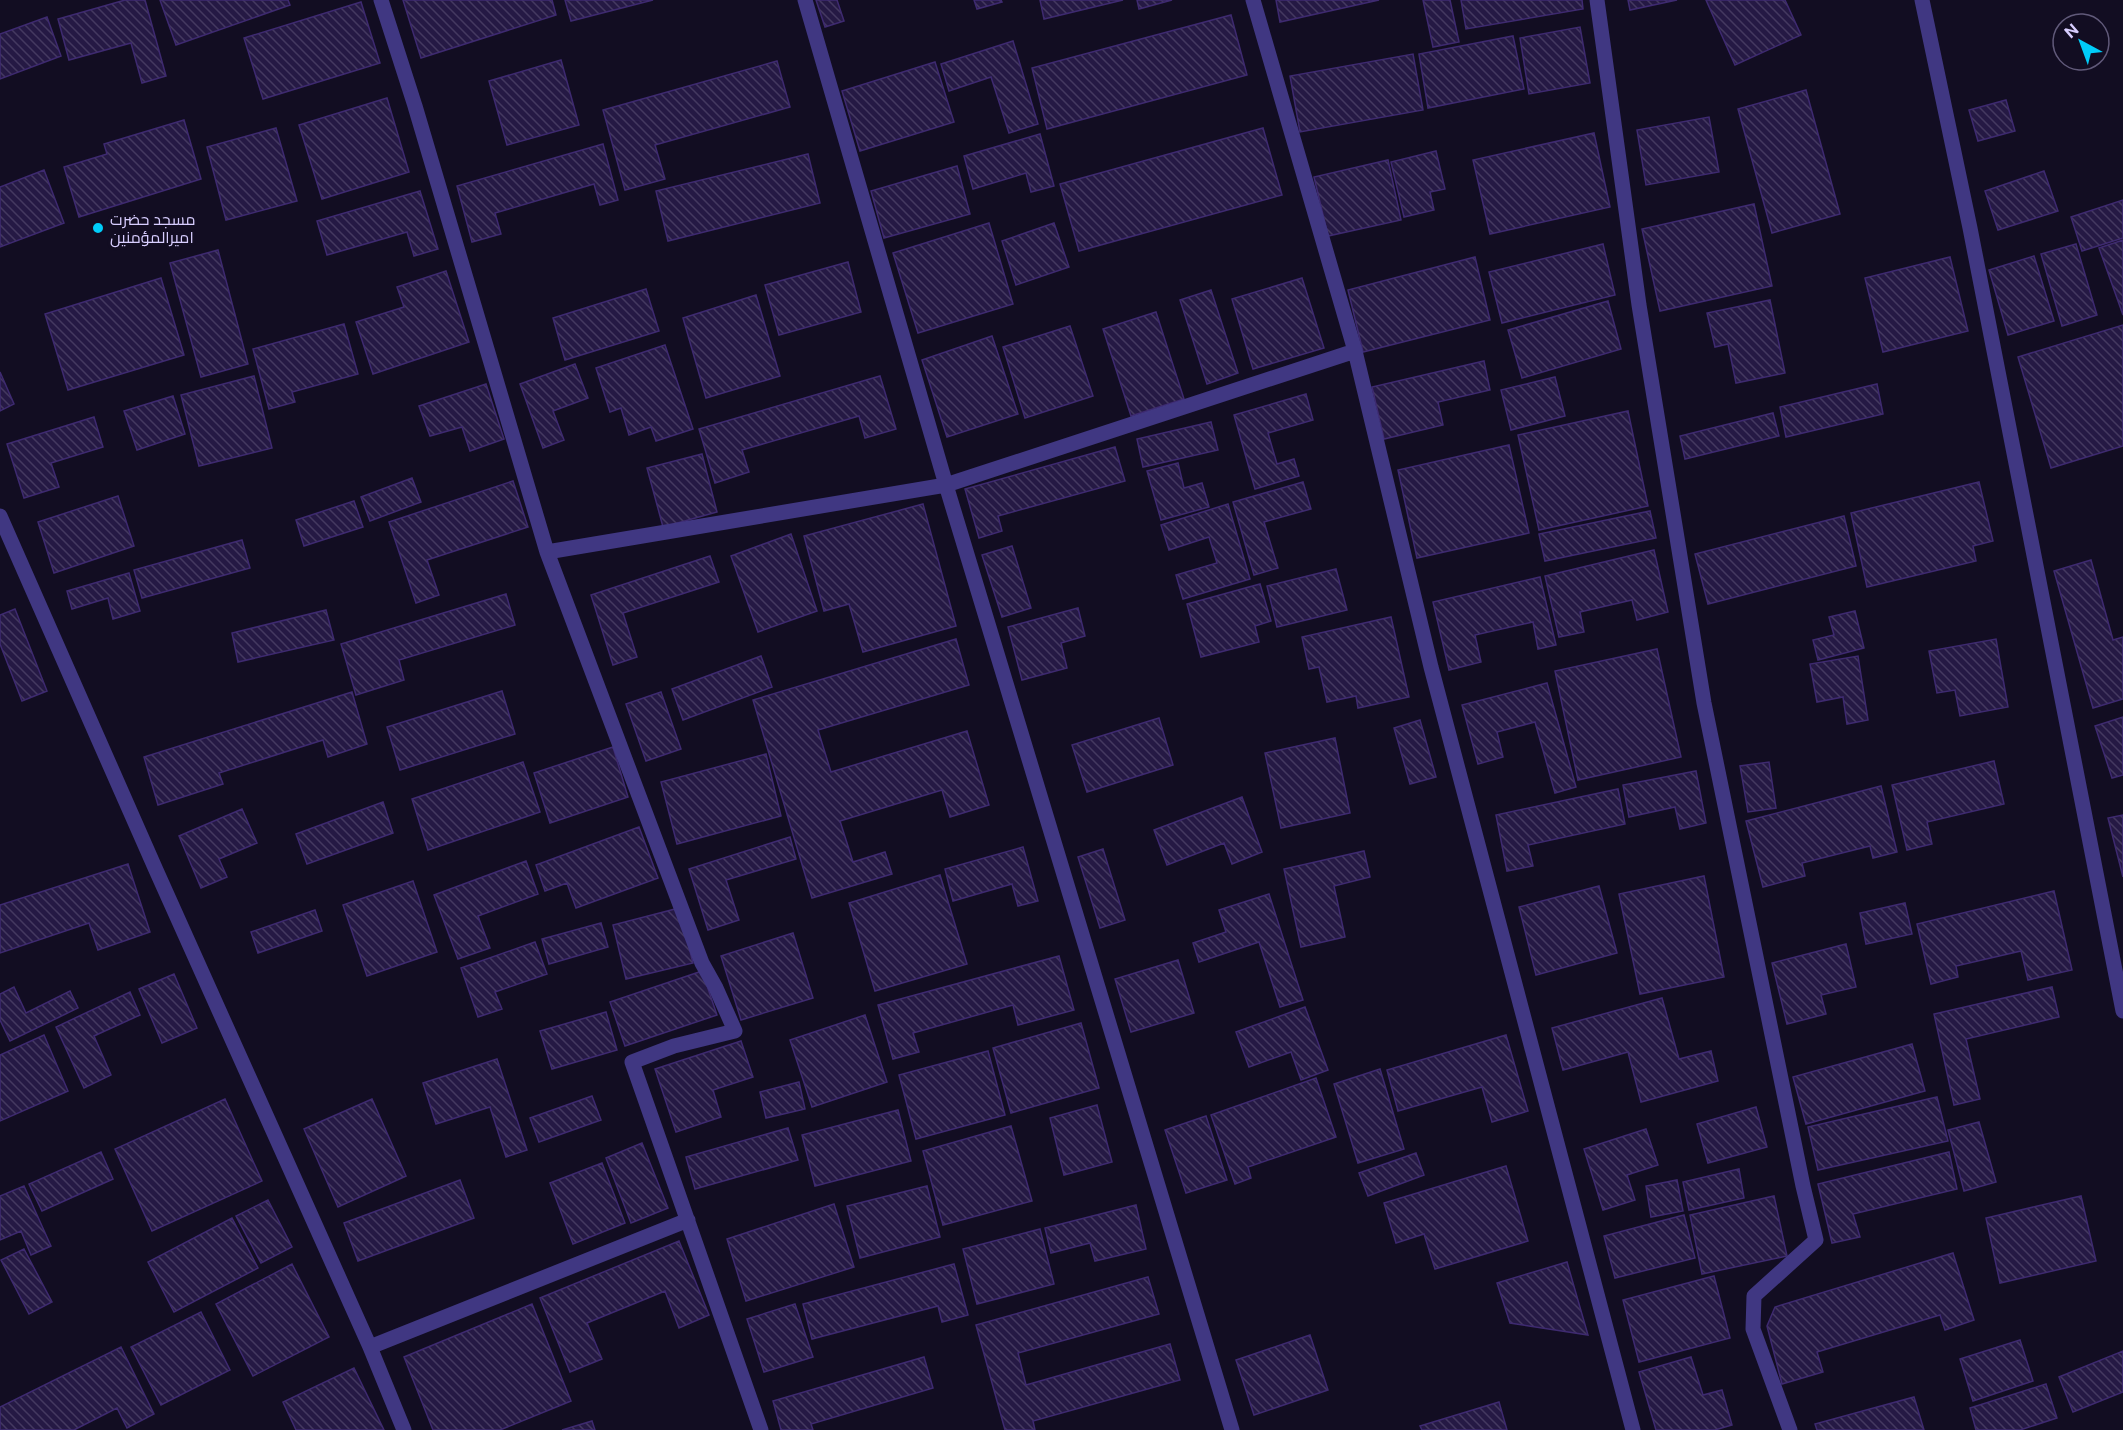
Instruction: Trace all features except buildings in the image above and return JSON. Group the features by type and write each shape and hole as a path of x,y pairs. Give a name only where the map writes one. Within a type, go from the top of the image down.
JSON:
{"street":[{"path":"381,0 547,552 702,963 735,1030 674,1046 632,1062 762,1430"},
{"path":"805,0 946,485 1232,1430"},
{"path":"1253,0 1355,351 1431,667 1633,1430"},
{"path":"1597,0 1639,305 1704,703 1816,1240 1754,1296 1754,1329 1790,1430"},
{"path":"1922,0 1970,228 2123,1011"},
{"path":"547,552 946,485 1355,351"},
{"path":"0,516 370,1347 404,1430"},
{"path":"370,1347 688,1220"}],"place":[{"name":"مسجد حضرت امیرالمؤمنین","path":"98,228"}]}
